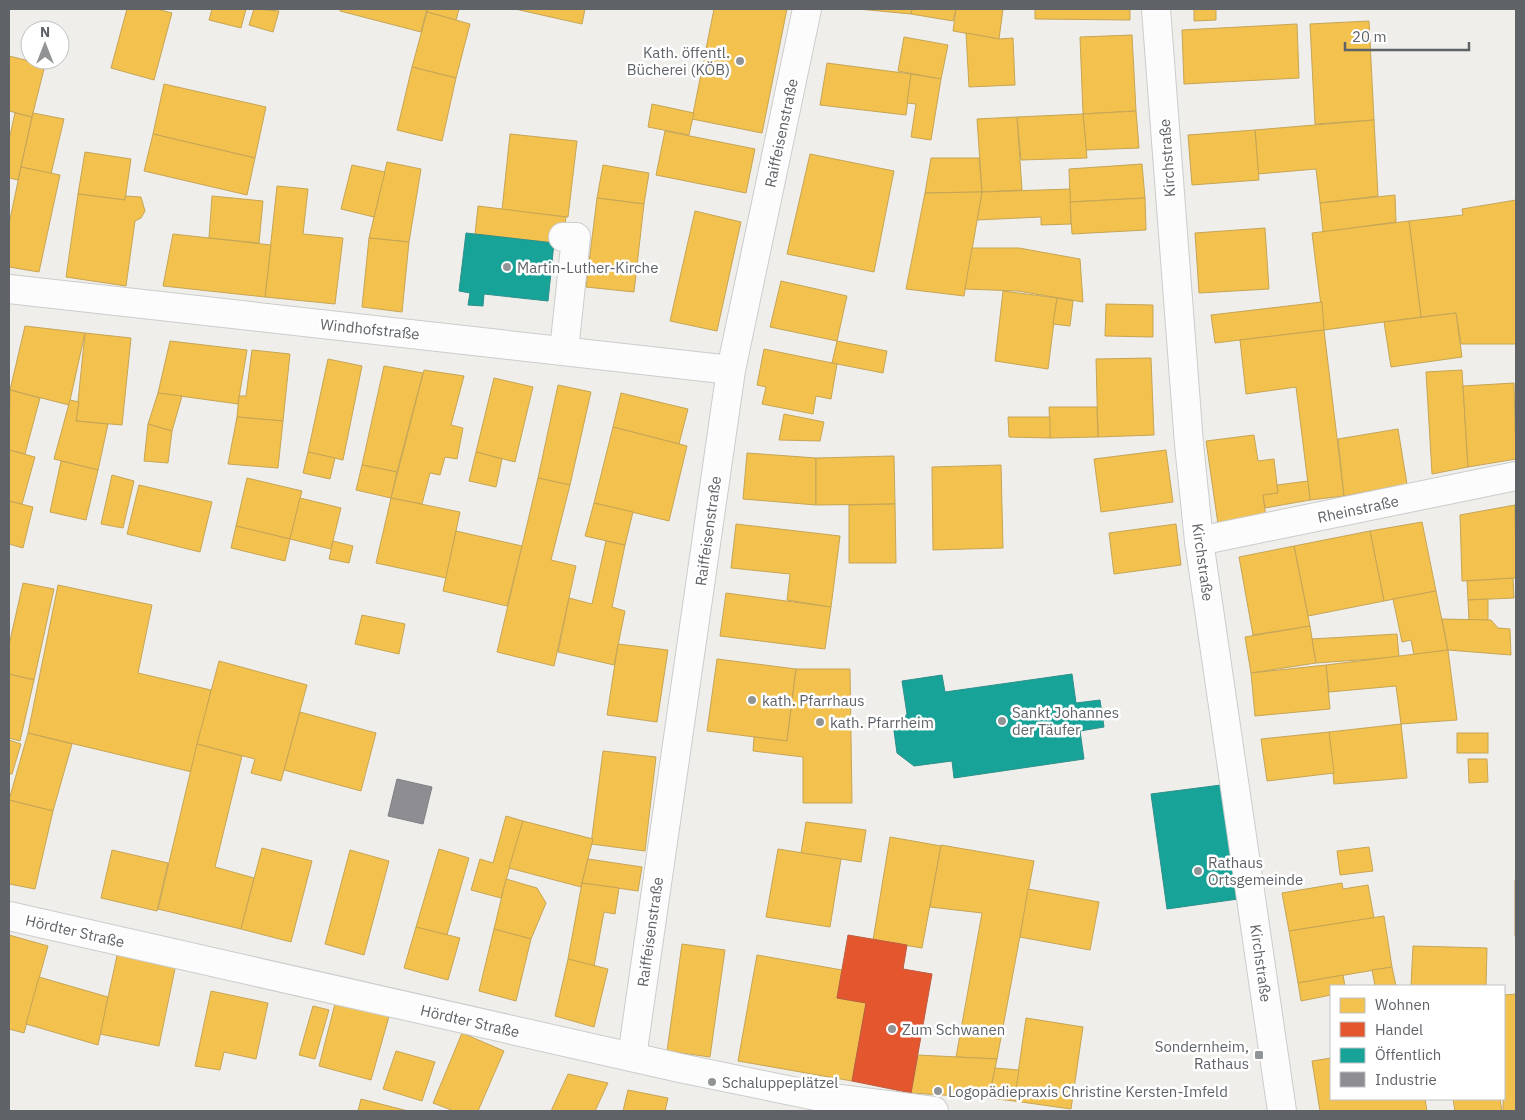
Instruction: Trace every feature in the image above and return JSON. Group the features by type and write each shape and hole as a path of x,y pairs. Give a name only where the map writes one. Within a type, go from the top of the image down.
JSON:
{"street":[{"name":"Raiffeisenstraße","path":"632,1057 730,370 807,9"},
{"name":"Kirchstraße","path":"1156,9 1189,444 1199,542 1282,1111"},
{"path":"563,237 576,237 564,351"},
{"name":"Windhofstraße","path":"9,289 730,370"},
{"name":"Rheinstraße","path":"1199,542 1516,476"},
{"name":"Hördter Straße","path":"9,916 632,1057 816,1096 934,1111"},
{"path":"790,1111 816,1096"}],"building: Wohnen":[{"path":"127,9 157,9 172,13 154,80 111,68"},
{"path":"212,9 246,9 241,28 209,20"},
{"path":"254,9 279,11 273,32 249,25"},
{"path":"340,9 427,9 421,32 340,11"},
{"path":"427,9 459,9 456,20 427,12"},
{"path":"515,9 585,9 582,24"},
{"name":"Kath. öffentl. Bücherei (KÖB)","path":"714,9 787,9 762,133 692,119"},
{"path":"858,9 912,9 911,14"},
{"path":"912,9 956,9 953,21 911,14"},
{"path":"956,9 1003,9 999,39 953,31"},
{"path":"1035,9 1130,9 1130,20 1035,19"},
{"path":"1194,9 1216,9 1216,20 1194,21"},
{"path":"427,12 470,24 456,78 412,67"},
{"path":"1369,21 1374,120 1315,124 1310,24"},
{"path":"1297,24 1299,78 1184,84 1182,30"},
{"path":"966,33 999,39 1013,38 1015,85 969,87"},
{"path":"1132,35 1136,111 1083,114 1080,37"},
{"path":"904,37 948,45 941,79 898,71"},
{"path":"9,56 20,59 20,70 44,70 32,117 9,111"},
{"path":"827,63 911,74 906,115 820,105"},
{"path":"412,67 456,78 442,141 397,130"},
{"path":"911,74 941,79 931,140 911,137 916,104 907,103"},
{"path":"164,84 266,107 255,158 153,134"},
{"path":"652,104 694,113 689,135 648,127"},
{"path":"1136,111 1139,148 1086,150 1083,114"},
{"path":"15,113 32,117 18,180 9,178 9,140"},
{"path":"33,113 64,119 51,174 21,167"},
{"path":"1083,114 1087,158 1021,160 1017,117"},
{"path":"1017,117 1022,190 982,192 977,119"},
{"path":"1374,120 1378,196 1320,203 1316,169 1258,174 1255,130"},
{"path":"1255,130 1259,180 1192,185 1188,135"},
{"path":"665,131 755,149 746,193 656,175"},
{"path":"153,134 255,158 247,195 144,171"},
{"path":"510,134 577,141 568,217 502,210"},
{"path":"85,152 131,159 125,200 78,194"},
{"path":"810,154 894,171 874,272 787,254"},
{"path":"931,158 979,158 982,192 925,193"},
{"path":"387,162 421,169 409,242 369,238"},
{"path":"1142,164 1145,198 1070,202 1069,169"},
{"path":"352,165 385,172 374,217 341,209"},
{"path":"603,165 649,173 644,204 597,198"},
{"path":"21,167 60,175 39,272 9,267 9,224"},
{"path":"277,186 308,189 303,234 343,238 335,304 265,297"},
{"path":"1070,189 1071,224 1041,225 1041,217 977,220 982,192"},
{"path":"982,192 964,296 906,289 925,193"},
{"path":"78,194 125,200 125,196 141,197 145,211 141,218 135,221 126,286 66,277"},
{"path":"1395,195 1396,222 1323,232 1320,203"},
{"path":"212,196 263,201 259,243 209,238"},
{"path":"597,198 644,204 634,292 586,287"},
{"path":"1145,198 1146,230 1072,234 1070,202"},
{"path":"1516,200 1516,344 1461,344 1456,313 1421,317 1409,221 1463,215 1462,209"},
{"path":"478,206 566,217 564,233 554,243 475,234"},
{"path":"695,211 741,222 717,331 670,321"},
{"path":"1409,221 1421,317 1324,330 1312,233"},
{"path":"1265,228 1269,289 1199,293 1195,233"},
{"path":"173,234 271,245 265,297 163,286"},
{"path":"369,238 409,242 402,312 362,307"},
{"path":"972,248 1019,248 1080,259 1083,302 1018,291 965,289"},
{"path":"781,281 847,296 837,341 770,327"},
{"path":"1003,291 1057,298 1048,369 995,361"},
{"path":"1057,298 1073,301 1070,326 1053,324"},
{"path":"1322,302 1324,330 1215,343 1211,315"},
{"path":"1106,304 1153,305 1153,337 1105,336"},
{"path":"1456,313 1462,357 1391,367 1384,322"},
{"path":"25,326 85,333 69,405 10,390"},
{"path":"1324,330 1344,496 1310,500 1296,387 1246,394 1240,340"},
{"path":"85,333 131,338 122,425 76,421"},
{"path":"170,341 247,350 238,404 158,393"},
{"path":"837,341 887,351 883,373 832,363"},
{"path":"764,349 837,364 831,399 816,396 813,414 762,404 766,387 757,385"},
{"path":"252,350 290,354 283,421 237,417 239,396 246,396"},
{"path":"1151,358 1154,435 1098,437 1096,359"},
{"path":"328,359 362,366 343,460 308,452"},
{"path":"384,366 423,373 397,472 362,465"},
{"path":"424,370 464,376 451,425 463,428 457,459 445,457 440,475 430,473 422,504 391,498"},
{"path":"1462,370 1468,467 1432,474 1426,372"},
{"path":"494,378 533,387 515,462 476,452"},
{"path":"1514,383 1516,459 1468,467 1463,386"},
{"path":"558,385 591,392 570,485 538,478"},
{"path":"10,390 40,398 25,454 9,450"},
{"path":"158,393 182,396 172,431 148,424"},
{"path":"621,393 688,409 679,444 613,427"},
{"path":"70,400 79,402 76,421 108,424 98,470 54,459"},
{"path":"1049,407 1097,407 1098,437 1050,438"},
{"path":"784,414 824,422 820,441 779,440"},
{"path":"237,417 283,421 278,468 228,464"},
{"path":"1008,417 1050,417 1050,438 1009,437"},
{"path":"148,424 172,431 168,463 144,461"},
{"path":"613,427 687,446 669,521 594,503"},
{"path":"1398,429 1407,484 1344,496 1338,439"},
{"path":"1254,435 1258,461 1274,459 1278,493 1263,495 1266,518 1218,524 1206,441"},
{"path":"9,450 35,457 22,504 9,501"},
{"path":"1166,450 1173,502 1101,512 1094,459"},
{"path":"308,452 335,458 330,479 303,473"},
{"path":"476,452 502,459 496,487 469,481"},
{"path":"747,453 816,458 816,505 743,499"},
{"path":"894,456 895,504 816,505 816,458"},
{"path":"61,461 98,470 86,520 50,512"},
{"path":"362,465 397,472 391,498 356,490"},
{"path":"1001,465 1003,548 933,550 932,467"},
{"path":"112,475 134,481 123,528 101,524"},
{"path":"247,478 302,491 290,539 236,526"},
{"path":"538,478 570,485 551,560 576,566 554,666 497,652"},
{"path":"1308,481 1310,500 1265,508 1263,495 1278,493 1277,485"},
{"path":"139,485 212,502 200,552 127,534"},
{"path":"300,498 341,508 331,549 290,539"},
{"path":"391,498 460,512 446,578 376,563"},
{"path":"9,501 33,507 23,548 9,544"},
{"path":"594,503 633,512 625,545 585,536"},
{"path":"895,504 896,563 849,563 849,505"},
{"path":"1515,505 1516,578 1462,581 1460,515"},
{"path":"1422,522 1436,591 1384,601 1370,531"},
{"path":"736,524 840,536 831,607 787,600 790,574 731,568"},
{"path":"1176,524 1181,565 1114,574 1109,533"},
{"path":"236,526 290,539 285,561 231,548"},
{"path":"456,531 522,546 507,606 443,591"},
{"path":"1370,531 1384,601 1308,616 1294,546"},
{"path":"333,541 353,546 349,563 329,559"},
{"path":"606,541 625,545 612,607 625,611 614,665 558,652 569,598 592,604"},
{"path":"1294,546 1310,626 1253,635 1239,557"},
{"path":"1513,578 1514,598 1468,600 1467,581"},
{"path":"23,583 54,589 34,680 9,674 9,645"},
{"path":"58,585 152,605 138,673 211,690 192,772 28,733"},
{"path":"1436,591 1448,650 1414,655 1411,640 1402,642 1393,599"},
{"path":"726,593 831,607 825,649 720,636"},
{"path":"1488,599 1488,620 1469,620 1468,600"},
{"path":"362,615 405,624 399,654 355,644"},
{"path":"1442,619 1491,620 1498,628 1510,629 1511,655 1448,650"},
{"path":"1310,626 1316,663 1251,673 1245,637"},
{"path":"1397,634 1399,657 1316,663 1312,639"},
{"path":"618,644 668,650 657,722 607,715"},
{"path":"1448,650 1457,720 1401,724 1396,686 1329,692 1326,665"},
{"name":"kath. Pfarrhaus","path":"717,659 796,669 787,741 707,731"},
{"path":"219,661 307,685 281,781 251,773 255,759 197,744"},
{"path":"1326,665 1330,709 1255,716 1251,673"},
{"name":"kath. Pfarrheim","path":"796,669 850,669 852,803 803,803 803,757 753,751 754,737 787,741"},
{"path":"9,674 34,680 20,741 9,738"},
{"path":"300,712 376,733 361,791 284,770"},
{"path":"1401,724 1407,778 1334,784 1329,732"},
{"path":"1329,732 1334,773 1267,781 1261,739"},
{"path":"28,733 72,744 53,811 9,800"},
{"path":"1457,733 1488,733 1488,753 1457,753"},
{"path":"9,740 21,744 12,774 9,774"},
{"path":"197,744 242,756 215,867 254,878 241,929 158,909"},
{"path":"603,751 656,757 645,851 591,844"},
{"path":"1468,759 1487,759 1488,782 1469,783"},
{"path":"9,800 53,811 35,889 9,884"},
{"path":"506,816 523,821 501,898 471,890 480,859 493,863"},
{"path":"523,821 593,839 581,887 509,868"},
{"path":"806,822 866,830 861,862 801,853"},
{"path":"890,837 941,846 922,948 873,940"},
{"path":"941,845 1034,861 997,1059 956,1057 982,913 930,907"},
{"path":"1369,847 1373,871 1340,875 1337,851"},
{"path":"262,848 312,861 291,942 241,929"},
{"path":"439,849 469,858 447,935 416,927"},
{"path":"778,849 841,859 830,927 766,917"},
{"path":"112,850 168,863 157,911 101,898"},
{"path":"350,850 389,861 364,955 325,944"},
{"path":"588,859 642,867 638,891 582,883"},
{"path":"506,879 537,888 546,903 531,939 494,929"},
{"path":"1516,880 1516,936 1515,936"},
{"path":"582,883 619,888 615,914 604,912 594,966 568,959"},
{"path":"1342,883 1343,889 1368,885 1374,918 1289,931 1282,893"},
{"path":"1028,889 1099,902 1090,950 1020,937"},
{"path":"1384,916 1392,967 1298,983 1289,931"},
{"path":"416,927 460,938 448,980 404,968"},
{"path":"494,929 531,939 516,1001 479,991"},
{"path":"9,935 48,946 24,1033 9,1029"},
{"path":"682,944 725,950 710,1057 667,1051"},
{"path":"1413,946 1487,948 1486,985 1411,985"},
{"path":"118,951 176,964 159,1046 100,1034"},
{"path":"757,955 842,970 837,998 866,1003 852,1081 738,1061"},
{"path":"568,959 608,969 594,1027 555,1016"},
{"path":"1392,967 1396,985 1375,985 1372,970"},
{"path":"1343,975 1345,985 1330,985 1330,995 1301,1001 1298,983"},
{"path":"39,977 108,997 98,1045 26,1024"},
{"path":"211,991 268,1003 256,1059 224,1052 220,1070 195,1066"},
{"path":"1516,994 1516,1111 1503,1111 1503,1100 1505,1100 1505,995"},
{"path":"336,1000 390,1013 371,1080 319,1066"},
{"path":"313,1006 329,1010 315,1059 299,1055"},
{"path":"1026,1018 1083,1027 1071,1109 1014,1101"},
{"path":"462,1033 504,1051 478,1111 454,1111 433,1103"},
{"path":"396,1051 435,1062 422,1101 383,1089"},
{"path":"918,1055 997,1059 989,1098 911,1093"},
{"path":"1330,1058 1330,1100 1425,1100 1427,1111 1320,1111 1312,1061"},
{"path":"995,1068 1019,1070 1014,1101 989,1098"},
{"path":"568,1074 608,1083 595,1111 551,1111"},
{"path":"628,1090 668,1098 665,1111 623,1111"},
{"path":"361,1099 408,1111 358,1111"},
{"path":"1453,1100 1500,1100 1502,1111 1455,1111"}],"building: Handel":[{"name":"Zum Schwanen","path":"848,935 907,945 903,969 932,974 911,1093 852,1081 866,1003 837,998"}],"building: Öffentlich":[{"name":"Martin-Luther-Kirche","path":"466,233 554,243 548,301 484,294 483,306 468,305 470,293 459,291"},
{"name":"Sankt Johannes der Täufer","path":"1072,674 1076,703 1100,700 1104,727 1080,731 1084,759 954,778 952,761 914,766 897,753 894,731 907,714 902,681 942,675 945,692"},
{"name":"Rathaus Ortsgemeinde","path":"1221,785 1238,899 1167,909 1151,794"}],"building: Industrie":[{"path":"397,779 432,787 423,824 388,816"}],"place":[{"name":"Kath. öffentl. Bücherei (KÖB)","path":"740,61"},
{"name":"Martin-Luther-Kirche","path":"507,267"},
{"name":"kath. Pfarrhaus","path":"752,700"},
{"name":"Sankt Johannes der Täufer","path":"1002,721"},
{"name":"kath. Pfarrheim","path":"820,722"},
{"name":"Rathaus Ortsgemeinde","path":"1198,871"},
{"name":"Zum Schwanen","path":"892,1029"},
{"name":"Sondernheim, Rathaus","path":"1259,1055"},
{"name":"Schaluppeplätzel","path":"712,1082"},
{"name":"Logopädiepraxis Christine Kersten-Imfeld","path":"938,1091"}]}
